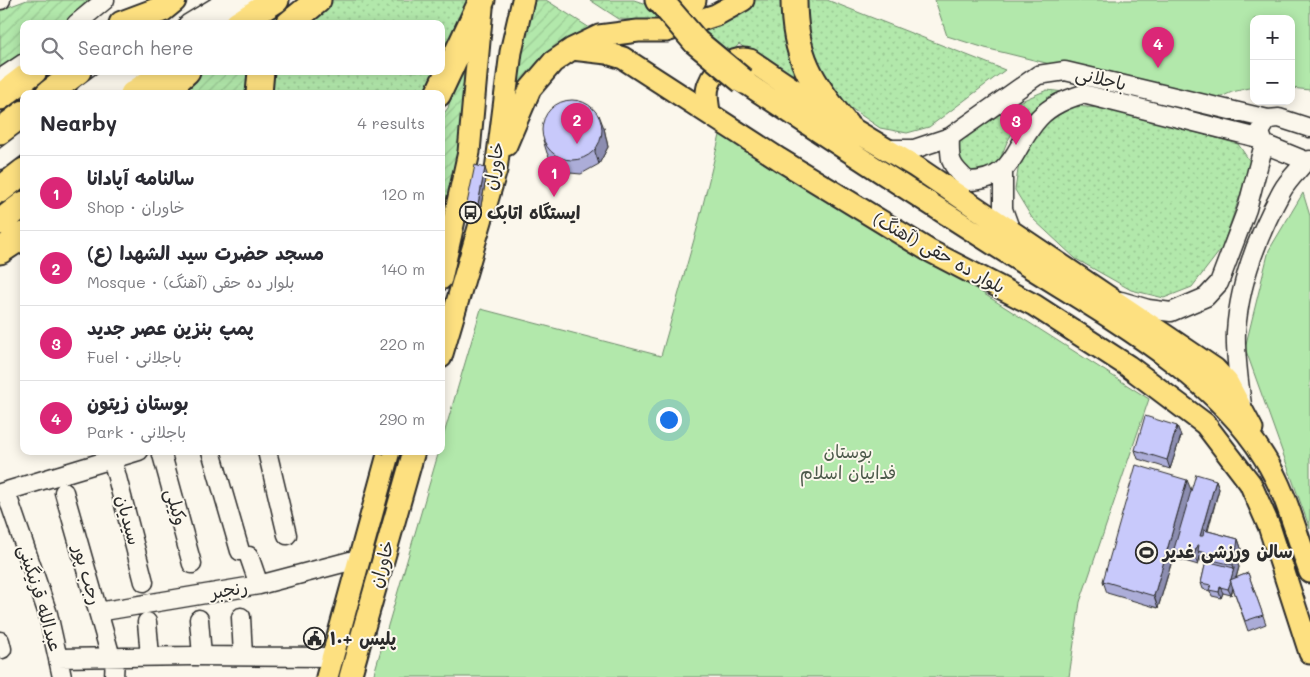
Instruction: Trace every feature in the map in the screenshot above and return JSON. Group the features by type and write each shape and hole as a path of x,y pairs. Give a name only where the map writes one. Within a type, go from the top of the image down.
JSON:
{"highway":[{"path":"244,20 276,0"},
{"path":"294,20 318,0"},
{"path":"440,90 482,0"},
{"path":"659,0 678,5 693,0"},
{"path":"659,0 696,42 743,81"},
{"path":"794,0 794,24 801,58 820,94 846,125"},
{"path":"131,20 171,3"},
{"path":"148,20 171,3"},
{"path":"0,97 29,75"},
{"path":"53,90 73,75"},
{"path":"139,90 160,75"},
{"path":"166,90 183,75"},
{"path":"260,90 261,75"},
{"path":"0,131 20,116"},
{"path":"0,190 20,174"},
{"path":"0,222 20,207"},
{"path":"0,251 20,238"}],"main road":[{"name":"خاوران","path":"445,261 469,152 482,0"},
{"name":"خاوران","path":"445,344 496,170 510,52 523,0"},
{"path":"496,170 522,102 530,89 553,62 572,49 599,36 638,31 666,30 684,26 716,15 743,0"},
{"name":"بلوار ده حقی (آهنگ)","path":"572,49 607,53 623,58 779,159 928,250 1034,305 1128,366 1205,424 1250,483 1270,526 1310,653"},
{"path":"709,112 707,93 709,84 715,74 729,63 743,58 750,60 846,125 888,149 1114,299 1215,369 1227,382 1242,410 1259,450"},
{"name":"بلوار ده حقی (آهنگ)","path":"743,81 885,175 1126,329 1190,374 1216,400 1259,450 1277,484 1310,572"},
{"name":"خاوران","path":"330,667 388,455"},
{"name":"خاوران","path":"350,677 413,455"}],"street":[{"path":"81,20 105,0"},
{"path":"194,20 227,0"},
{"path":"216,20 247,0"},
{"path":"0,79 20,65"},
{"name":"باجلانی","path":"888,149 914,150 950,137 1038,75 1065,71 1268,119 1279,118 1310,128"},
{"path":"90,90 111,75"},
{"path":"110,90 131,75"},
{"name":"باجلانی","path":"1003,172 1039,118 1061,101 1083,94 1263,141 1308,161"},
{"path":"1114,299 1148,309 1171,312 1206,297 1219,283 1247,210 1263,141 1260,132 1268,119"},
{"path":"950,137 949,159 956,170 968,181 984,181 1003,172 1003,209 1011,231"},
{"path":"0,160 20,145"},
{"path":"0,173 20,158"},
{"path":"1242,410 1236,358 1236,331 1245,283 1260,237 1283,189 1308,161"},
{"path":"3,492 123,455"},
{"name":"وکیلی","path":"161,455 192,564"},
{"path":"212,455 245,553 259,585"},
{"path":"267,455 287,535"},
{"name":"سیدیان","path":"112,458 144,582"},
{"name":"عبدالله قرنیگینی","path":"3,492 48,614 62,677"},
{"name":"رجب پور","path":"64,492 98,612 113,657 114,677"},
{"name":"رنجبر","path":"98,612 259,585 358,559"},
{"path":"241,617 243,656"},
{"path":"199,619 202,656"},
{"path":"147,622 150,656"},
{"path":"58,658 243,656 330,667"}],"green space":[{"path":"27,0 96,0 68,20 20,20 20,54 0,67 0,10"},
{"path":"298,0 307,0 284,20 268,20"},
{"path":"329,0 468,0 445,63 445,20 304,20"},
{"path":"533,0 546,0 593,30 558,49 538,63 530,72 516,96 517,63"},
{"path":"590,0 634,0 646,4 659,21 619,19"},
{"path":"754,0 787,0 812,95 739,44 727,58 695,29"},
{"path":"806,0 827,0 1005,70 929,127 907,133 880,128 839,100 811,48"},
{"path":"935,0 1310,0 1310,90 1295,88 1295,15 1250,15 1250,88 1232,92 1208,103 985,48 947,36"},
{"path":"465,46 463,125 459,158 445,205 445,112 448,108"},
{"path":"193,75 248,75 247,90 177,90"},
{"path":"267,75 440,75 433,90 266,90"},
{"path":"1047,90 1064,92 1041,104 1020,120 1007,142 998,164 974,181 955,158 958,143 1007,107"},
{"path":"1074,106 1111,109 1238,144 1251,163 1222,248 1192,287 1164,298 1131,290 1076,259 1032,218 1015,190 1019,163 1042,125"},
{"name":"بوستان فداییان اسلام","path":"722,127 1149,399 1080,602 1069,677 373,677 438,455 445,455 445,430 481,309 661,356 697,229"},
{"path":"1303,193 1310,216 1310,529 1245,348 1269,250"}],"building":[{"path":"566,100 578,100 589,105 597,113 602,124 600,142 589,155 578,160 566,160 555,155 547,147 542,136 542,124 547,113 555,105"},
{"path":"475,165 485,168 476,214 465,213"},
{"path":"1145,416 1177,426 1167,460 1135,450"},
{"name":"سالن ورزشی غدیر","path":"1136,465 1187,480 1154,596 1103,581"},
{"path":"1196,474 1216,480 1200,536 1203,536 1204,530 1238,539 1236,553 1233,557 1235,558 1233,565 1208,559 1210,554 1198,551 1199,545 1197,545 1194,555 1174,549"},
{"path":"1206,561 1234,568 1228,589 1220,587 1219,592 1209,590 1211,585 1201,583"},
{"path":"1248,573 1263,615 1245,621 1230,580"}],"place":[{"name":"بوستان زیتون","path":"1158,68"},
{"name":"مسجد حضرت سید الشهدا (ع)","path":"577,144"},
{"name":"پمپ بنزین عصر جدید","path":"1016,145"},
{"name":"سالنامه آپادانا","path":"554,197"},
{"name":"ایستگاه اتابک","path":"471,213"},
{"name":"سالن ورزشی غدیر","path":"1147,552"},
{"name":"پلیس +۱۰","path":"314,639"}]}
